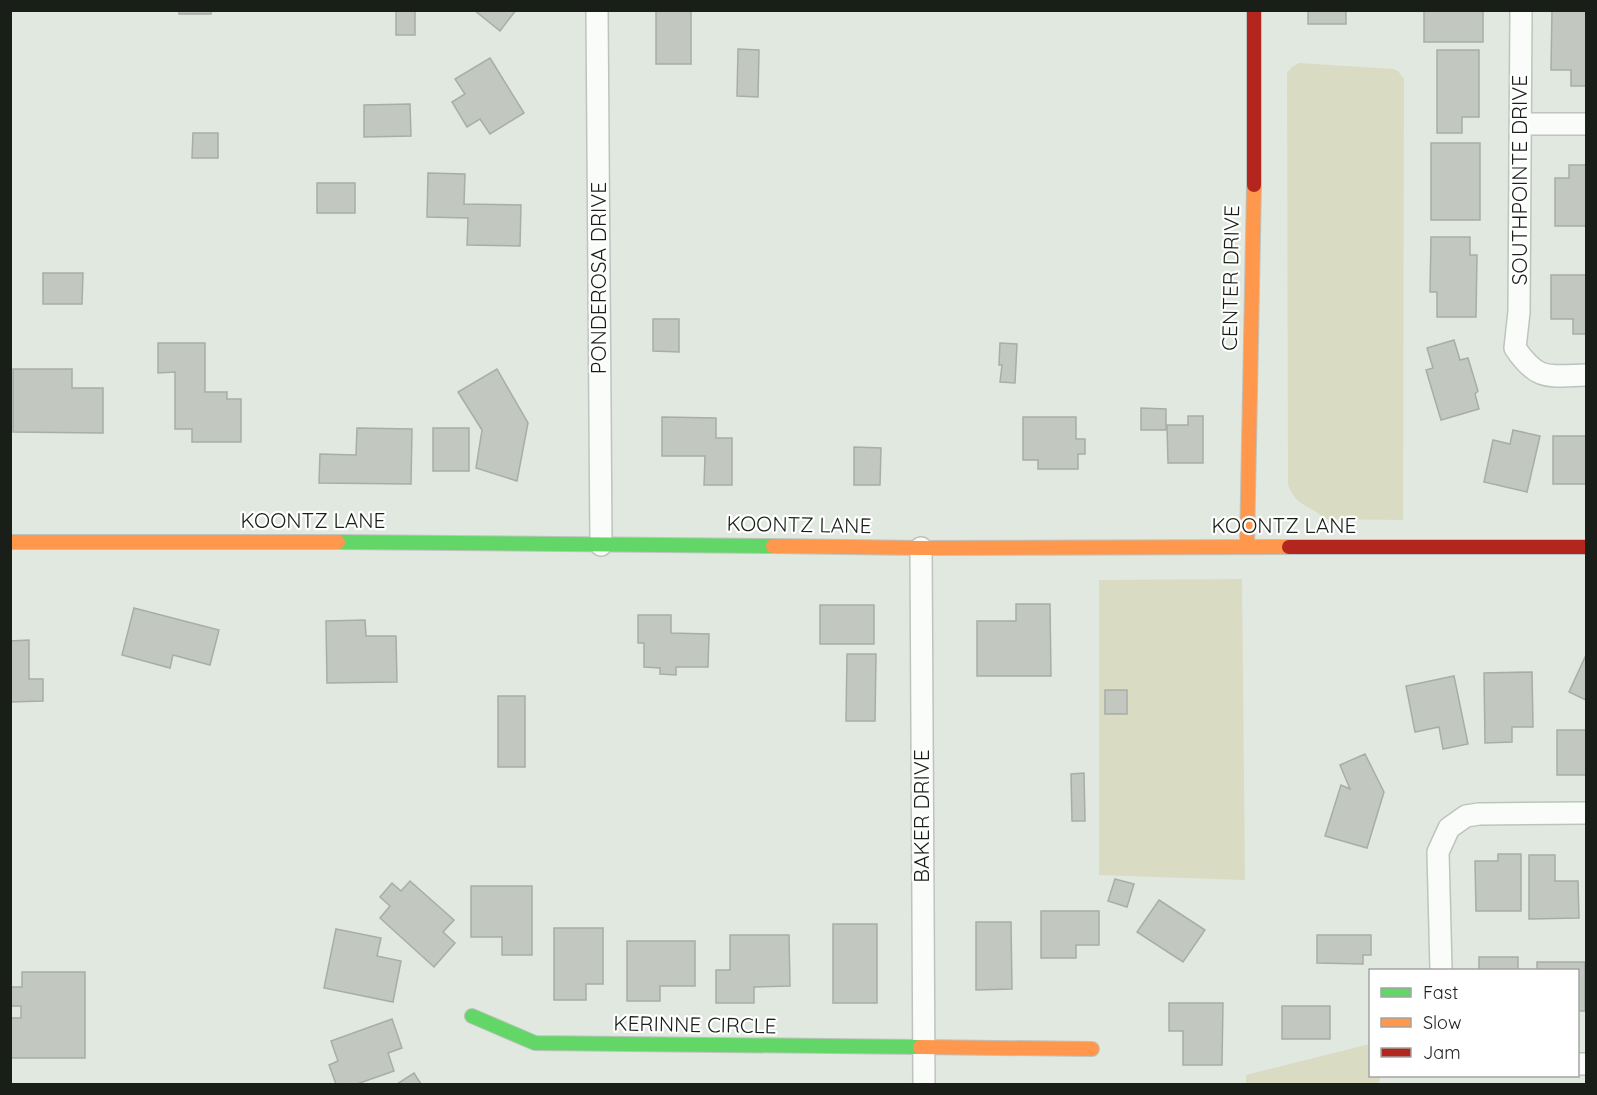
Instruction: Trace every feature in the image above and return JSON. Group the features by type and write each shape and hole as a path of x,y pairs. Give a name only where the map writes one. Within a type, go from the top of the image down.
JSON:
{"street":[{"name":"PONDEROSA DRIVE","path":"597,10 600,545"},
{"name":"CENTER DRIVE","path":"1247,547 1255,147 1254,10"},
{"name":"SOUTHPOINTE DRIVE","path":"1521,10 1519,312 1515,348 1526,365 1539,374 1587,375"},
{"path":"1521,124 1587,124"},
{"name":"KOONTZ LANE","path":"10,542 461,542 921,548 1587,547"},
{"name":"BAKER DRIVE","path":"921,548 924,1084"},
{"path":"1441,969 1438,852 1449,828 1466,816 1479,814 1587,813"},
{"name":"KERINNE CIRCLE","path":"472,1016 535,1044 1092,1049"}],"green space":[{"path":"1299,63 1393,69 1398,71 1404,79 1403,520 1325,519 1299,502 1288,484 1287,73"},
{"path":"1242,579 1245,880 1099,875 1099,580"},
{"path":"1369,1044 1369,1077 1379,1077 1380,1081 1377,1084 1246,1084 1246,1075"}],"building":[{"path":"179,10 211,10 211,14 179,14"},
{"path":"396,10 415,10 415,35 396,35"},
{"path":"474,10 516,10 500,31"},
{"path":"656,10 691,10 691,64 656,64"},
{"path":"1308,10 1346,10 1346,24 1308,24"},
{"path":"1424,10 1483,10 1483,42 1424,42"},
{"path":"1552,10 1586,10 1586,86 1571,86 1571,70 1551,70"},
{"path":"738,49 759,50 758,97 737,96"},
{"path":"1437,50 1479,50 1479,117 1462,117 1462,133 1437,133"},
{"path":"490,58 524,113 490,134 480,119 467,127 452,102 465,94 455,79"},
{"path":"410,104 411,136 364,137 364,105"},
{"path":"193,133 218,133 218,158 192,158"},
{"path":"1431,143 1480,143 1480,220 1431,220"},
{"path":"1569,165 1586,165 1586,226 1555,226 1555,178 1569,178"},
{"path":"428,173 465,174 464,204 521,205 520,246 467,245 468,218 427,217"},
{"path":"317,183 355,183 355,213 317,213"},
{"path":"1431,237 1470,237 1470,255 1477,255 1476,317 1437,317 1437,292 1430,292"},
{"path":"43,273 83,273 82,304 43,304"},
{"path":"1551,275 1586,275 1586,334 1573,334 1573,319 1551,319"},
{"path":"653,319 679,319 679,352 653,351"},
{"path":"1454,340 1460,360 1468,358 1478,391 1475,394 1479,409 1441,420 1426,370 1433,368 1427,348"},
{"path":"158,343 205,343 205,392 227,392 227,399 241,399 241,442 192,442 192,429 175,429 175,372 158,373"},
{"path":"1000,343 1017,344 1015,383 1000,382 1002,365 999,365"},
{"path":"13,369 72,369 72,388 103,388 103,433 13,432"},
{"path":"497,369 528,423 517,481 476,468 482,430 458,392"},
{"path":"1141,408 1166,409 1166,430 1141,430"},
{"path":"1188,416 1203,416 1203,463 1168,463 1167,425 1188,425"},
{"path":"662,417 716,418 716,438 732,438 732,485 704,485 705,456 662,456"},
{"path":"1023,417 1076,417 1076,439 1085,439 1085,454 1078,454 1078,469 1038,469 1038,460 1023,460"},
{"path":"357,428 412,429 411,484 319,483 320,454 356,455"},
{"path":"433,428 469,428 469,471 433,471"},
{"path":"1513,430 1540,436 1527,492 1484,482 1493,440 1510,444"},
{"path":"1553,436 1586,436 1586,484 1553,484"},
{"path":"854,447 881,448 880,485 854,485"},
{"path":"1016,604 1050,604 1051,676 977,676 977,621 1016,621"},
{"path":"820,605 874,605 874,644 820,644"},
{"path":"134,608 219,630 210,665 173,655 170,668 122,655"},
{"path":"638,615 671,615 671,633 709,634 708,667 676,667 676,675 660,674 660,668 644,667 644,643 638,643"},
{"path":"365,620 366,636 396,636 397,682 327,683 326,621"},
{"path":"29,640 29,679 43,679 43,701 10,702 10,641"},
{"path":"847,654 876,654 875,721 846,721"},
{"path":"1586,655 1586,700 1569,692"},
{"path":"1532,672 1533,727 1512,727 1512,742 1485,743 1484,673"},
{"path":"1454,676 1468,744 1443,749 1439,727 1415,732 1406,686"},
{"path":"1105,690 1127,690 1127,714 1105,714"},
{"path":"498,696 525,696 525,767 498,767"},
{"path":"1557,730 1586,730 1586,775 1557,775"},
{"path":"1365,754 1384,792 1367,848 1325,836 1341,785 1350,789 1340,765"},
{"path":"1084,773 1085,821 1072,821 1071,774"},
{"path":"1498,854 1521,854 1521,911 1476,911 1475,861 1498,861"},
{"path":"1529,855 1555,855 1555,881 1578,881 1579,918 1529,919"},
{"path":"1115,879 1134,884 1127,907 1108,901"},
{"path":"410,881 454,920 443,932 455,943 434,967 380,918 390,906 380,897 392,883 401,891"},
{"path":"471,886 532,886 532,955 502,955 502,937 471,937"},
{"path":"1159,900 1205,930 1183,962 1137,932"},
{"path":"1041,911 1099,911 1099,945 1076,945 1076,958 1041,958"},
{"path":"976,922 1011,922 1012,989 976,990"},
{"path":"833,924 877,924 877,1003 833,1003"},
{"path":"554,928 603,928 603,984 586,984 586,1000 554,1000"},
{"path":"336,929 381,938 377,956 401,961 393,1002 324,988"},
{"path":"730,935 789,935 790,986 754,987 754,1003 716,1003 716,970 730,970"},
{"path":"1317,935 1371,935 1371,955 1363,955 1363,964 1317,963"},
{"path":"627,941 695,941 695,986 660,986 660,1001 627,1001"},
{"path":"1479,957 1518,957 1518,969 1479,969"},
{"path":"1537,962 1585,962 1585,1011 1579,1011 1579,969 1537,969"},
{"path":"22,972 85,972 85,1058 10,1058 10,1018 21,1018 21,1006 10,1006 10,987 22,987"},
{"path":"1169,1003 1223,1003 1222,1065 1183,1065 1183,1031 1169,1031"},
{"path":"1282,1006 1330,1006 1330,1039 1282,1039"},
{"path":"392,1019 402,1048 388,1053 394,1071 357,1084 336,1084 329,1065 338,1061 331,1041"},
{"path":"414,1073 421,1084 397,1084"}],"traffic: fast":[{"path":"338,542 773,546"},
{"path":"472,1016 535,1043 920,1047"}],"traffic: slow":[{"path":"1247,547 1254,185"},
{"path":"10,542 338,542"},
{"path":"773,546 1289,547"},
{"path":"920,1047 1092,1049"}],"traffic: jam":[{"path":"1254,10 1254,185"},
{"path":"1289,547 1586,547"}]}
